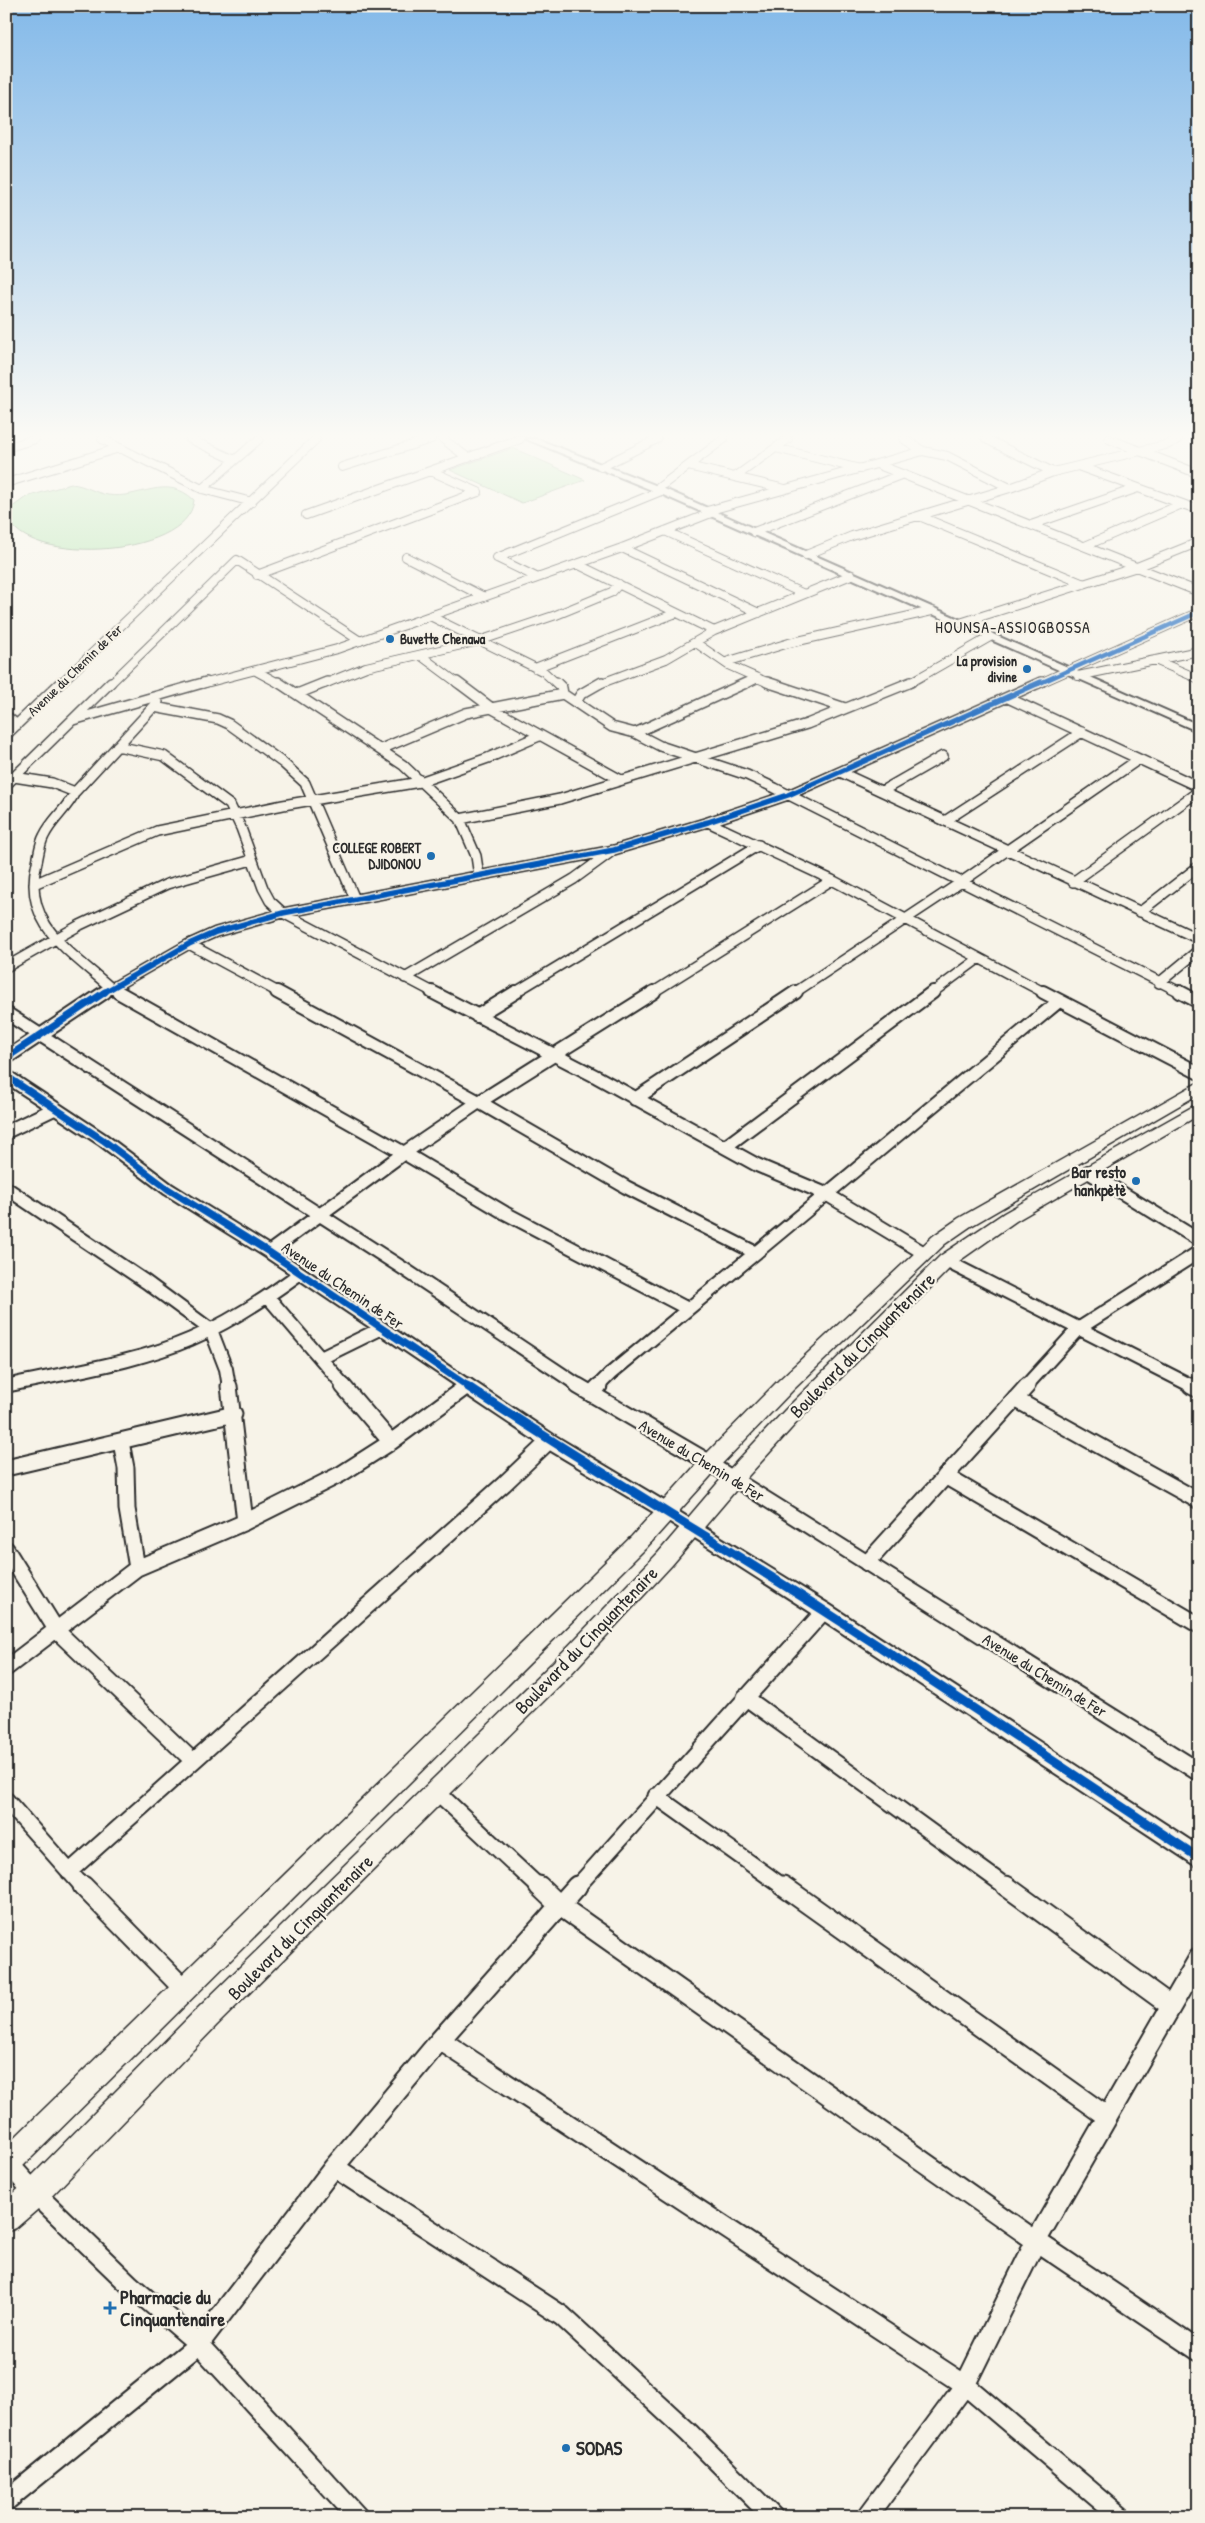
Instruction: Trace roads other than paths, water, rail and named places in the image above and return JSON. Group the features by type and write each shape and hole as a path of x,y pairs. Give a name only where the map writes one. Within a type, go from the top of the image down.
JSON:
{"main road":[{"name":"Boulevard du Cinquantenaire","path":"7,2163 668,1512 710,1464 786,1384 924,1253 965,1222 1199,1087"},
{"name":"Boulevard du Cinquantenaire","path":"6,2218 35,2193 208,2016 561,1669 692,1528 734,1478 886,1319 946,1261 1010,1217 1199,1108"}],"street":[{"name":"Avenue du Chemin de Fer","path":"6,735 194,557"},
{"path":"257,575 306,557"},
{"path":"406,557 484,597"},
{"path":"500,557 497,558 536,577"},
{"path":"73,720 165,693 298,660 360,641 597,557"},
{"path":"640,557 758,613"},
{"path":"722,557 804,594"},
{"path":"810,557 1199,729"},
{"path":"1018,557 1084,584"},
{"path":"1111,557 1199,592"},
{"path":"960,624 1137,567 1162,557"},
{"path":"6,785 236,560 360,641"},
{"path":"577,564 714,631"},
{"path":"576,702 581,694 592,686 666,659 714,631 851,575"},
{"path":"297,694 366,667 479,641 593,600 612,592 619,584"},
{"path":"726,662 789,643 932,611"},
{"path":"6,1058 111,988 190,944 224,930 283,913 614,850 708,822 788,795 1199,612"},
{"path":"535,668 676,613"},
{"path":"432,617 535,668 554,680 562,688 563,694"},
{"path":"460,819 560,799 807,724 917,680 937,665 990,637"},
{"path":"696,642 707,652 758,678 845,708"},
{"path":"1078,676 1199,651"},
{"path":"420,655 493,709 621,780"},
{"path":"1155,660 1199,679"},
{"path":"256,671 285,686 331,719 381,749 420,782 460,819 476,856 479,876"},
{"path":"635,733 758,678"},
{"path":"165,693 75,792 50,825 43,838 35,870 34,901 39,916 57,939 111,988 404,1153 505,1213 688,1309"},
{"path":"381,749 466,713 563,694 612,727 635,733 660,746 747,775 1199,1002"},
{"path":"1008,698 1199,787"},
{"path":"154,707 229,724 298,776 305,783 314,800 355,899"},
{"path":"6,716 17,725"},
{"path":"945,821 1082,732"},
{"path":"34,884 157,831 314,800 420,782 488,758 539,736"},
{"path":"117,746 164,756 230,804 237,816 252,860 269,900 283,913 635,1099 757,1166 826,1194 924,1253"},
{"path":"882,791 943,756"},
{"path":"635,1099 960,883 1138,759"},
{"path":"840,772 1199,939"},
{"path":"14,777 52,783 75,792"},
{"path":"1073,882 1199,791"},
{"path":"708,822 832,880 978,959 1199,1073"},
{"path":"477,1016 759,845"},
{"path":"404,978 574,879 614,850"},
{"path":"6,967 98,916 167,884 252,860"},
{"path":"1140,912 1199,866"},
{"path":"268,1252 404,1153 480,1102 832,880"},
{"path":"190,944 480,1102 626,1187 756,1253"},
{"path":"1159,983 1199,950"},
{"path":"725,1148 978,959"},
{"path":"591,1394 610,1374 1059,1001"},
{"name":"Avenue du Chemin de Fer","path":"6,1013 40,1037 320,1215 591,1394 734,1478 1199,1773"},
{"name":"Avenue du Chemin de Fer","path":"6,1076 103,1140 168,1189 268,1252 549,1441 668,1512"},
{"path":"6,1132 54,1109"},
{"path":"1088,1172 1199,1240"},
{"path":"6,1188 146,1282 211,1330 226,1369 234,1414 245,1522"},
{"path":"867,1563 1078,1328 1199,1252"},
{"path":"946,1261 1199,1390"},
{"path":"6,1386 128,1358 211,1330 268,1297 299,1274"},
{"path":"268,1297 391,1442"},
{"path":"321,1358 382,1328"},
{"path":"6,1668 136,1568 245,1522 341,1474 391,1442 468,1385"},
{"path":"1015,1399 1199,1501"},
{"path":"6,1468 234,1414"},
{"path":"70,1872 192,1760 356,1616 549,1441"},
{"path":"121,1442 126,1468 127,1509 136,1568"},
{"path":"945,1476 1199,1625"},
{"path":"668,1512 824,1611 1199,1858"},
{"path":"6,1549 56,1631 192,1760"},
{"path":"6,2502 199,2344 334,2167 440,2040 656,1796 824,1611"},
{"path":"745,1697 1171,2006"},
{"path":"437,1792 559,1906 1036,2242 1199,2351"},
{"path":"656,1796 1106,2116"},
{"path":"6,1800 70,1872 184,1989"},
{"path":"867,2517 965,2386 1036,2242 1106,2116 1199,1958"},
{"path":"440,2040 965,2386 1121,2517"},
{"path":"7,2163 35,2193 130,2285 199,2344 358,2517"},
{"path":"334,2167 562,2316 689,2433 772,2517"}],"place":[{"name":"Buvette Chenawa","path":"390,639"},
{"name":"La provision divine","path":"1027,669"},
{"name":"COLLEGE ROBERT DJIDONOU","path":"431,856"},
{"name":"Bar resto hankpètè","path":"1136,1181"},
{"name":"Pharmacie du Cinquantenaire","path":"110,2308"},
{"name":"SODAS","path":"566,2448"}],"district":[{"name":"HOUNSA-ASSIOGBOSSA","path":"1013,627"}]}
